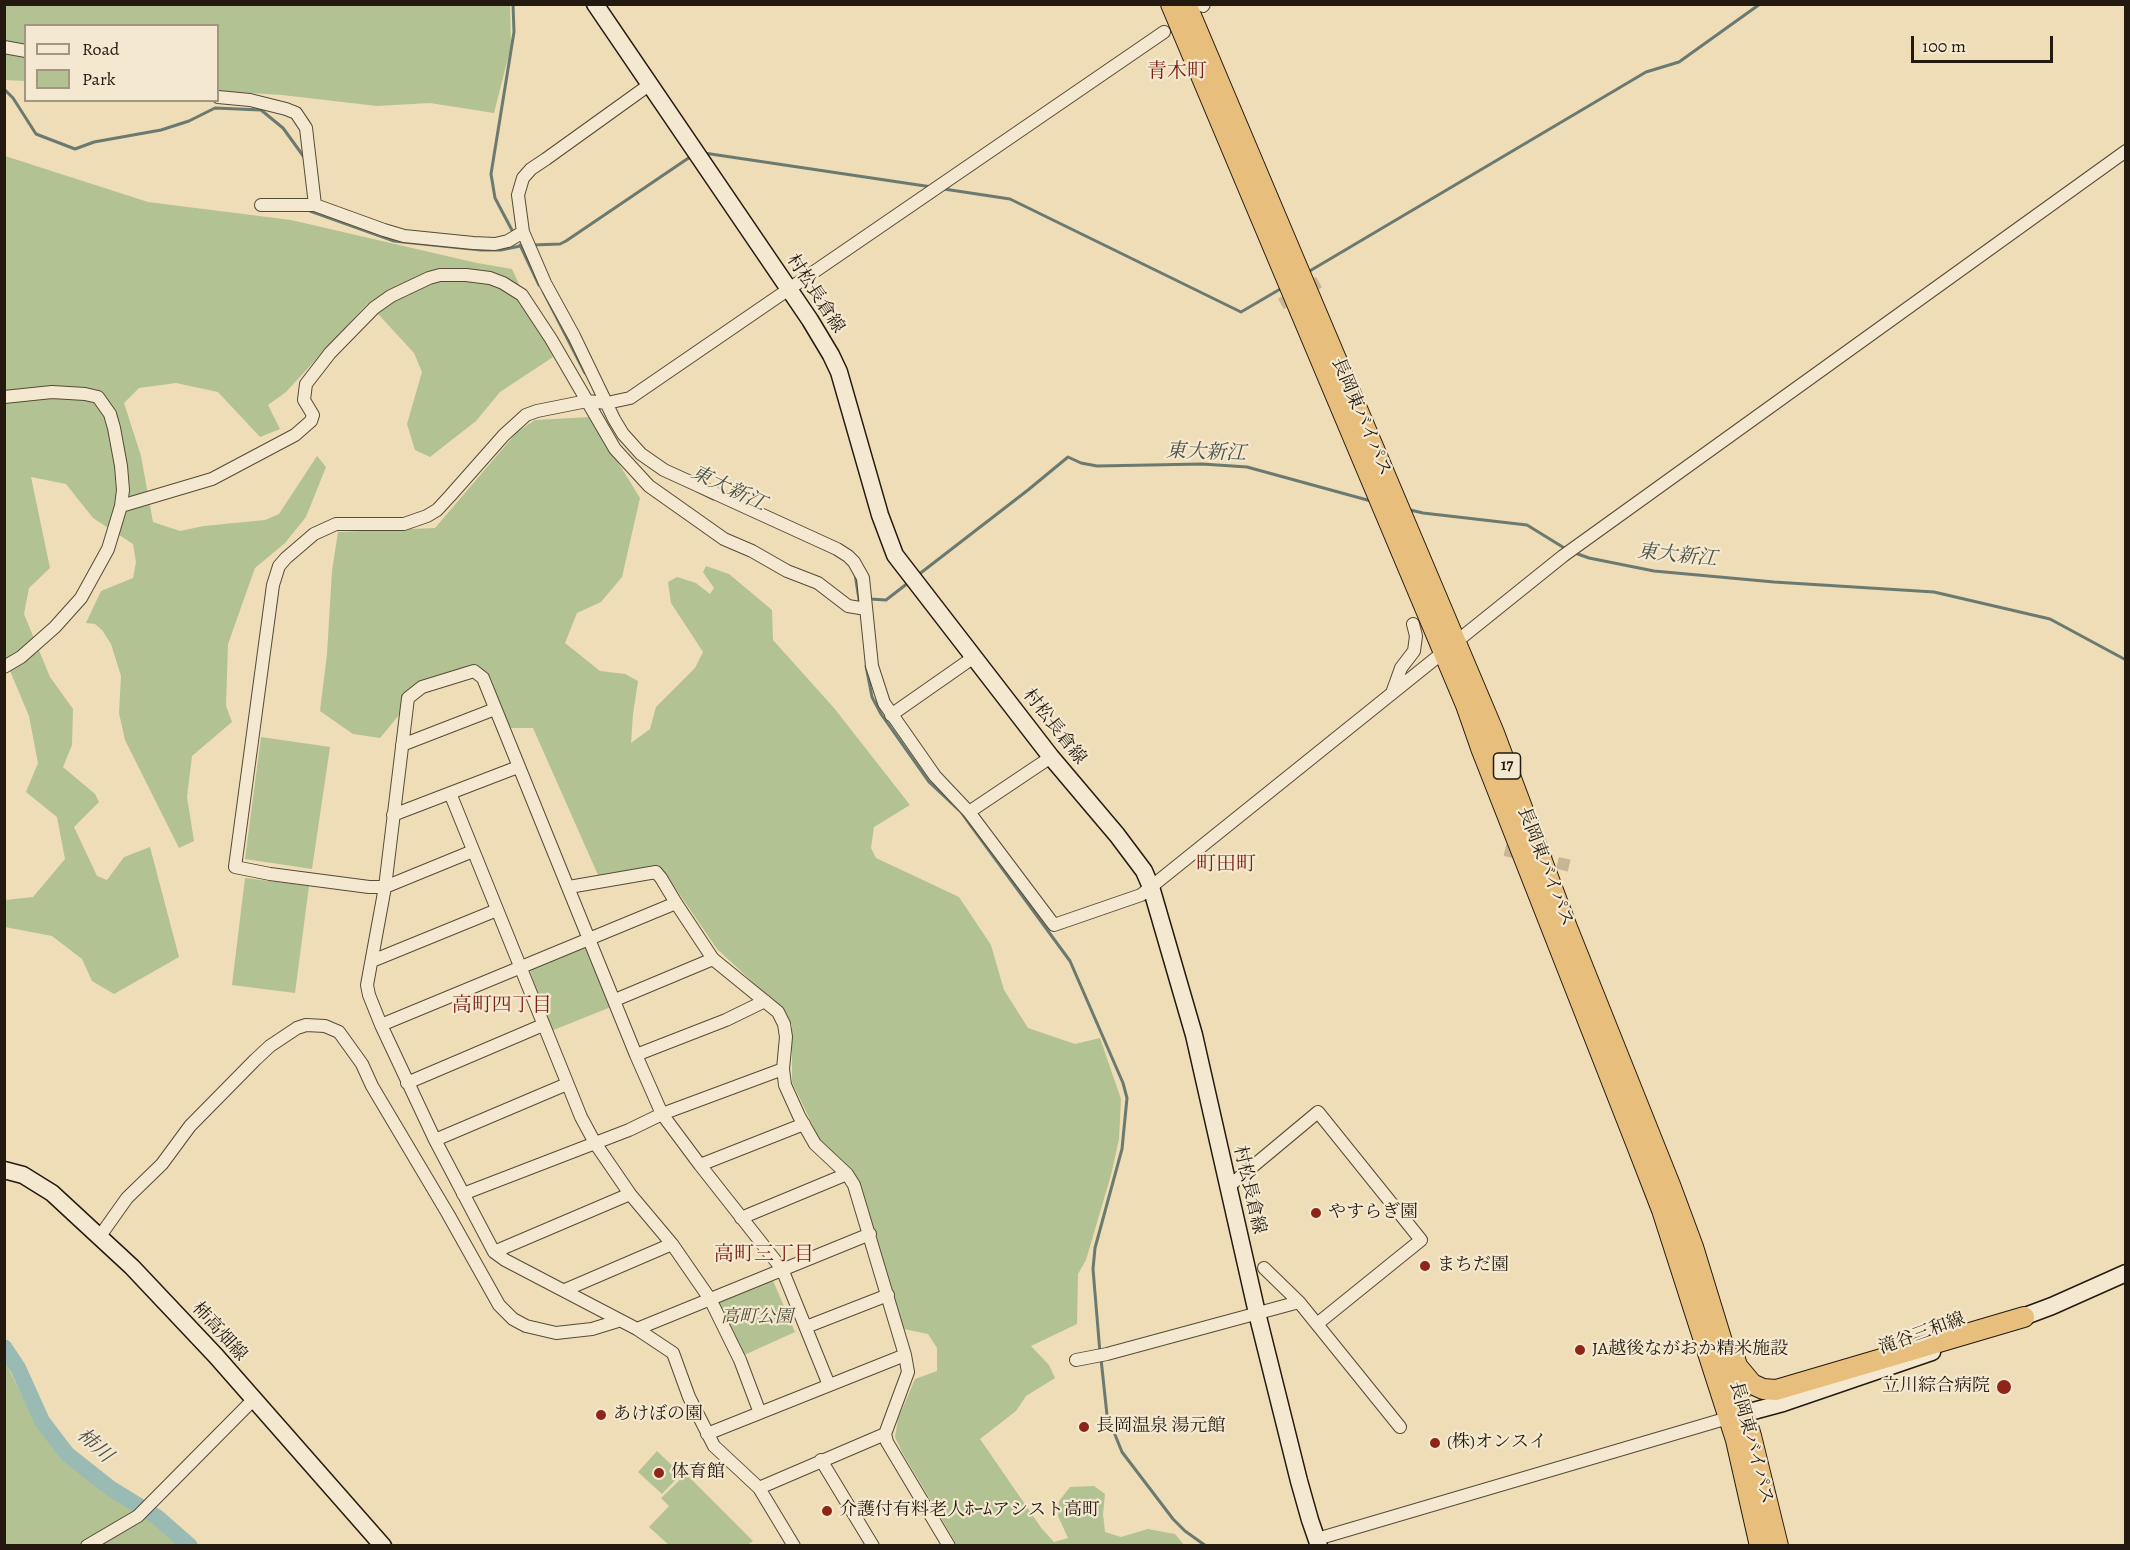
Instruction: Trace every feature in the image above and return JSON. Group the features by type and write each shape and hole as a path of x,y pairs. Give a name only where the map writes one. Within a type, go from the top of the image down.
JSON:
{"highway":[{"name":"長岡東バイパス","path":"1171,4 1450,647 1494,733 1566,925 1693,1247 1735,1416 1736,1440 1760,1545"},
{"name":"長岡東バイパス","path":"1198,5 1450,647 1466,705 1662,1210 1735,1416 1751,1436 1778,1545"},
{"path":"1693,1247 1723,1316 1737,1366 1752,1384 1763,1389 1788,1388 1849,1367 2024,1317"}],"main road":[{"name":"村松長倉線","path":"595,4 810,320 839,372 880,515 895,555 1051,757 1117,835 1144,871 1152,887 1194,1035 1257,1313 1299,1481 1318,1542"},
{"name":"柿高畑線","path":"4,1170 23,1175 52,1193 100,1236 178,1315 383,1545"},
{"name":"滝谷三和線","path":"1735,1416 1783,1403 1908,1362 2052,1306 2126,1273"}],"street":[{"path":"473,851 385,887 270,874 235,867 273,585 279,566 300,545 325,528 348,523 404,524 427,516 450,496 504,435 526,415 587,401 607,403 630,398 1164,32"},
{"path":"4,47 24,51"},
{"path":"649,85 531,169 524,178 518,195 523,232 545,284 623,434 652,463 848,556 863,578 872,666 879,692 891,715 935,776 969,812 1054,925 1141,895 1563,556 2126,151"},
{"path":"219,97 250,100 286,108 296,113 306,128 315,205"},
{"path":"261,205 315,205 404,236 495,244 508,241 523,232"},
{"path":"122,506 212,479 296,435 311,421 313,415 304,400 306,384 330,353 374,308 391,296 440,275 490,278 522,295 529,303 615,449 658,493 724,539 766,558 787,571 818,583 848,606 866,609"},
{"path":"4,397 52,392 98,397 110,414 114,428 121,466 122,506 105,556 81,598 55,627 21,657 4,667"},
{"path":"1392,694 1401,668 1414,651 1416,636 1413,624"},
{"path":"891,715 974,657"},
{"path":"794,1545 759,1488 714,1446 689,1397 673,1353 637,1329 618,1321 494,1252 407,1083 369,995 367,985 385,887 408,698 414,692 433,682 474,671 483,678 662,1114 782,1269 829,1385"},
{"path":"402,745 495,710"},
{"path":"969,812 1051,757"},
{"path":"393,815 518,767"},
{"path":"450,793 567,1084 595,1143 630,1194 672,1244 710,1299 740,1360 760,1413"},
{"path":"569,887 656,872 714,959 778,1012 784,1024 786,1037 783,1069 785,1085 815,1144 847,1174 854,1185 905,1355 908,1372 885,1434 887,1442 949,1545"},
{"path":"381,1024 676,903"},
{"path":"372,961 497,910"},
{"path":"615,1000 714,959"},
{"path":"636,1055 726,1020 765,1001"},
{"path":"100,1236 127,1198 162,1164 190,1126 255,1060 270,1046 297,1028 315,1025 339,1032 349,1043 499,1305 513,1319 526,1326 556,1333 592,1329 618,1321"},
{"path":"407,1083 543,1025"},
{"path":"464,1194 629,1130 662,1114 783,1069"},
{"path":"435,1140 567,1084"},
{"path":"1228,1187 1318,1112 1422,1240 1317,1324"},
{"path":"700,1165 804,1124"},
{"path":"741,1218 847,1174"},
{"path":"494,1252 630,1194"},
{"path":"637,1329 870,1234"},
{"path":"565,1290 672,1244"},
{"path":"1264,1268 1299,1302 1400,1427"},
{"path":"806,1327 888,1295"},
{"path":"1076,1360 1107,1354 1299,1302"},
{"path":"707,1434 905,1355"},
{"path":"87,1545 138,1516 253,1400"},
{"path":"1318,1542 1735,1416"},
{"path":"759,1488 885,1434"},
{"path":"821,1460 873,1545"}],"green space":[{"path":"4,5 510,5 511,46 494,113 430,103 377,106 282,95 219,91 219,24 24,24 24,81 5,80"},
{"path":"5,156 148,202 291,220 512,269 553,357 500,392 476,421 430,457 415,450 407,424 422,372 414,353 368,303 286,392 268,405 280,429 260,437 218,392 176,383 139,388 124,403 141,456 153,522 180,531 204,526 265,520 279,514 317,456 326,467 306,517 285,543 255,568 228,644 226,706 232,722 192,756 187,797 194,841 179,848 125,740 119,713 121,676 111,644 95,624 86,623 101,591 133,578 136,562 133,544 93,518 66,484 31,477 50,568 29,588 24,614 50,677 73,709 72,745 63,767 95,794 99,802 74,827 97,876 107,880 124,857 150,847 179,957 114,994 92,981 82,959 52,936 5,927 5,900 33,897 65,859 57,817 26,792 38,763 29,716 5,659"},
{"path":"590,417 640,498 622,577 601,602 577,613 565,643 600,671 625,674 638,681 631,743 650,729 656,707 695,668 703,652 671,603 668,582 677,577 696,583 710,594 714,588 703,572 706,566 729,574 772,610 773,640 834,708 910,805 874,827 871,848 876,858 959,897 991,945 1004,990 1028,1028 1075,1044 1100,1038 1121,1099 1119,1139 1086,1260 1078,1274 1077,1324 1031,1346 1049,1365 1055,1378 1026,1396 1016,1411 980,1439 1042,1529 1054,1542 1068,1538 1058,1516 1059,1501 1070,1487 1094,1486 1105,1494 1103,1514 1105,1532 1121,1537 1148,1529 1175,1534 1184,1545 957,1545 895,1437 898,1419 915,1379 937,1371 937,1348 928,1334 904,1329 861,1185 820,1141 792,1082 792,1025 783,1010 717,949 663,870 655,866 598,875 533,728 509,728 491,678 479,668 427,681 380,738 353,734 320,711 327,654 332,571 338,532 435,528 517,432 535,420"},
{"path":"261,737 330,747 312,869 245,859"},
{"path":"245,878 309,886 295,993 232,985"},
{"path":"585,946 611,1007 551,1031 529,968"},
{"name":"高町公園","path":"771,1276 795,1332 742,1356 716,1299"},
{"path":"4,1359 32,1416 65,1461 122,1502 156,1521 183,1545 5,1545"},
{"name":"体育館","path":"657,1451 681,1474 662,1494 638,1472"},
{"path":"686,1474 753,1541 747,1545 669,1545 649,1527 669,1506 661,1498"}],"waterway":[{"path":"513,4 514,32 491,174 495,198 514,234"},
{"path":"1308,272 1646,72 1679,62 1760,4"},
{"path":"4,89 13,98 36,134 75,149 94,142 161,130 189,121 215,108 261,110 283,128 304,157"},
{"path":"704,153 932,187"},
{"path":"532,245 560,244 566,241 690,157"},
{"path":"944,189 1010,199 1241,312 1282,288"},
{"path":"309,208 310,211 394,241 481,250 501,250 525,245"},
{"name":"東大新江","path":"520,245 539,285"},
{"name":"東大新江","path":"543,291 585,373"},
{"name":"東大新江","path":"918,575 1068,457 1081,463 1097,466 1202,464 1247,467 1371,501"},
{"name":"東大新江","path":"697,491 713,499"},
{"name":"東大新江","path":"1406,509 1527,525 1566,549"},
{"name":"東大新江","path":"1575,553 1654,571 1774,582 1934,592 2050,619 2126,660"},
{"name":"東大新江","path":"855,574 860,606"},
{"name":"東大新江","path":"870,599 886,600 908,583"},
{"path":"866,666 872,697 881,714 929,782 961,812 1070,961 1123,1083 1127,1098 1122,1149 1095,1248 1093,1269 1100,1353"},
{"name":"柿川","path":"4,1347 18,1368 42,1421 67,1454 110,1488 157,1517 190,1546"},
{"path":"1101,1359 1107,1415 1122,1452 1173,1519 1206,1546"}],"tunnel":[{"path":"1281,304 1319,282"},
{"path":"1505,850 1571,866"}],"place":[{"name":"やすらぎ園","path":"1316,1213"},
{"name":"まちだ園","path":"1425,1266"},
{"name":"JA越後ながおか精米施設","path":"1580,1350"},
{"name":"立川綜合病院","path":"2004,1387"},
{"name":"あけぼの園","path":"601,1415"},
{"name":"長岡温泉 湯元館","path":"1084,1427"},
{"name":"(株)オンスイ","path":"1435,1443"},
{"name":"体育館","path":"659,1473"},
{"name":"介護付有料老人ﾎｰﾑアシスト高町","path":"827,1511"}],"district":[{"name":"青木町","path":"1177,72"},
{"name":"町田町","path":"1226,865"},
{"name":"高町四丁目","path":"502,1006"},
{"name":"高町三丁目","path":"764,1255"}]}
